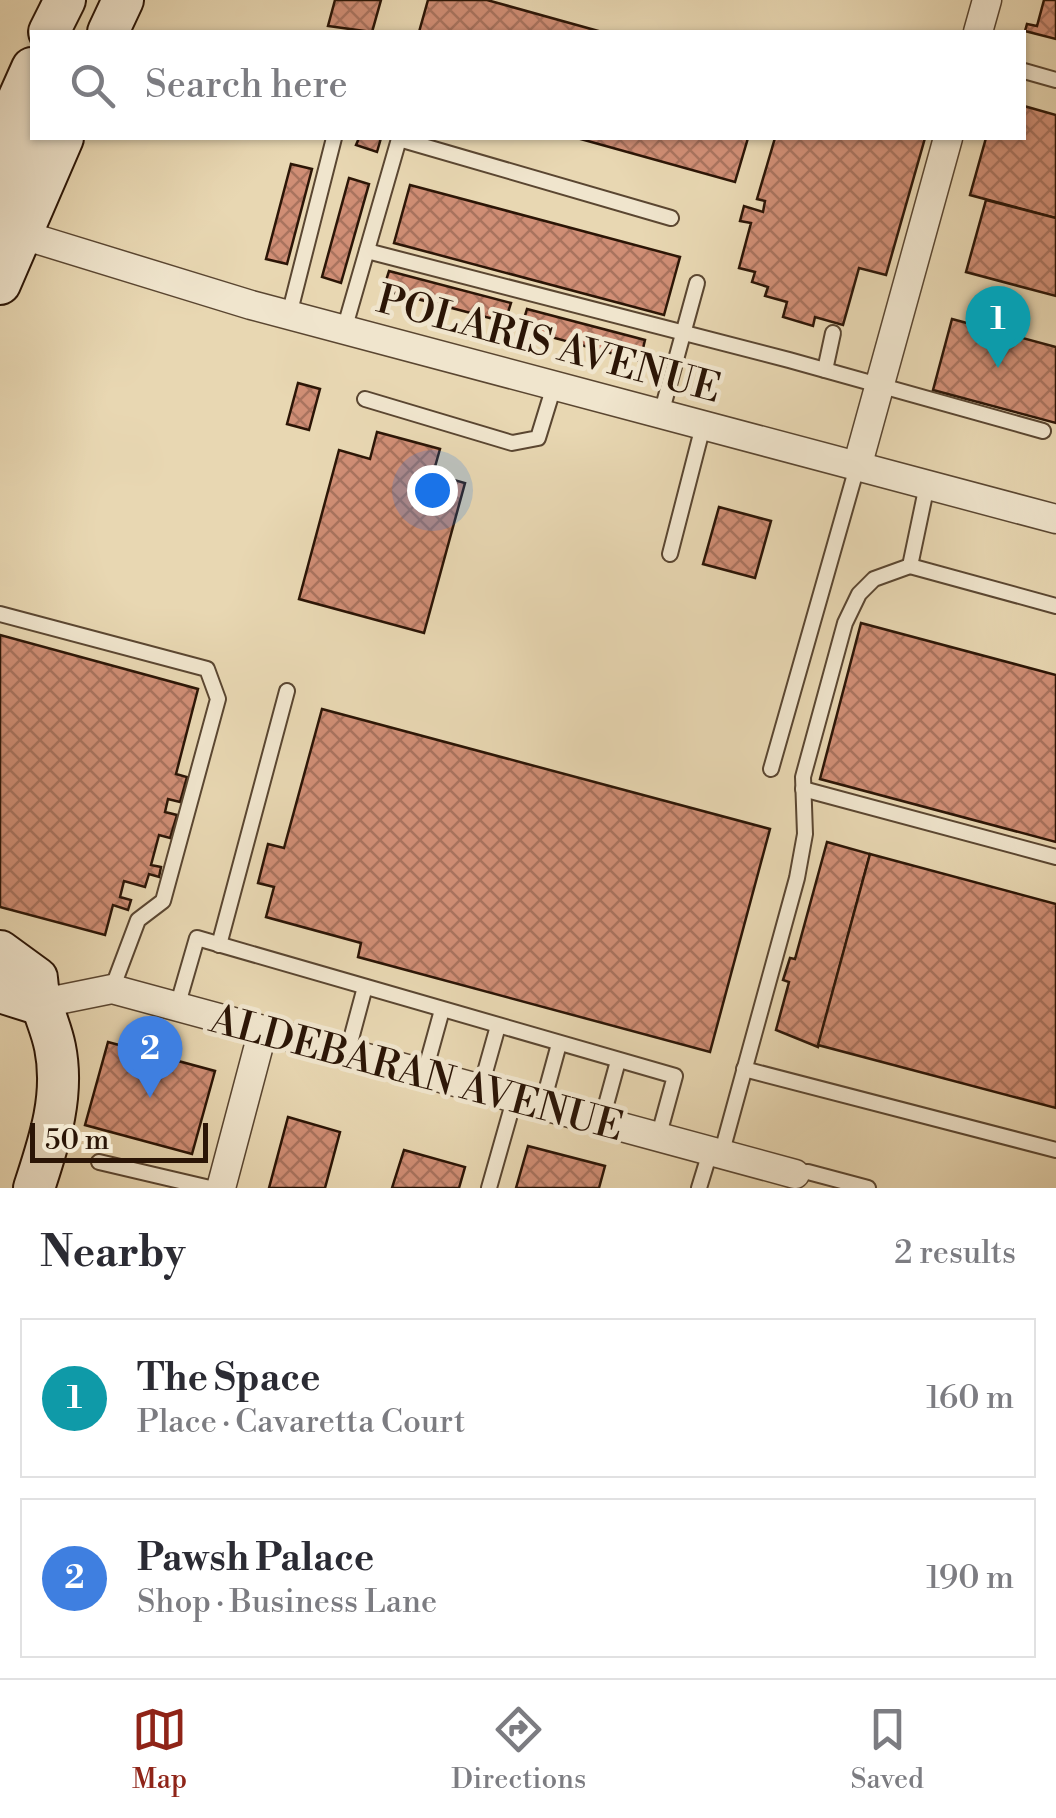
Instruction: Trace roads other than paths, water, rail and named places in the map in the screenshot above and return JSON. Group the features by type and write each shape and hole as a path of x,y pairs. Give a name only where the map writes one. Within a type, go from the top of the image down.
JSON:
{"main road":[{"path":"49,30 65,0"},
{"path":"65,30 76,0"},
{"path":"109,30 123,0"},
{"path":"0,140 30,72"},
{"path":"24,235 10,230 6,218 30,132"},
{"path":"0,284 62,140"},
{"path":"0,952 37,978 19,998 55,1045 57,1110 34,1188"}],"street":[{"path":"979,30 987,0"},
{"path":"856,467 947,140"},
{"name":"POLARIS AVENUE","path":"24,235 289,315 1056,519"},
{"name":"ALDEBARAN AVENUE","path":"19,998 112,989 795,1174"},
{"path":"221,1188 263,1030"}],"lane":[{"path":"1026,72 1056,80"},
{"path":"289,315 333,140"},
{"path":"344,330 400,140"},
{"path":"403,140 671,218"},
{"path":"367,251 880,384 1043,431"},
{"path":"661,414 697,282"},
{"path":"825,370 834,333"},
{"path":"365,399 512,443 532,442 538,438 554,386"},
{"path":"670,554 703,426"},
{"path":"770,769 856,467"},
{"path":"910,566 927,485"},
{"path":"699,1188 744,1069 797,878 805,834 803,789 845,623 859,594 874,579 910,566 1056,606"},
{"path":"0,614 207,669 218,699 163,901 138,920 112,989"},
{"path":"220,944 287,691"},
{"path":"803,789 1056,857"},
{"path":"177,1007 197,938 220,944 675,1076 658,1138"},
{"path":"347,1054 365,987"},
{"path":"424,1075 442,1010"},
{"path":"480,1090 498,1026"},
{"path":"542,1107 560,1044"},
{"path":"600,1123 618,1062"},
{"path":"744,1069 1056,1150"},
{"path":"488,1188 514,1100"},
{"path":"99,1162 210,1188"},
{"path":"795,1174 808,1172 868,1188"}],"place":[{"name":"The Space","path":"998,368"},
{"name":"Pawsh Palace","path":"150,1098"}]}
